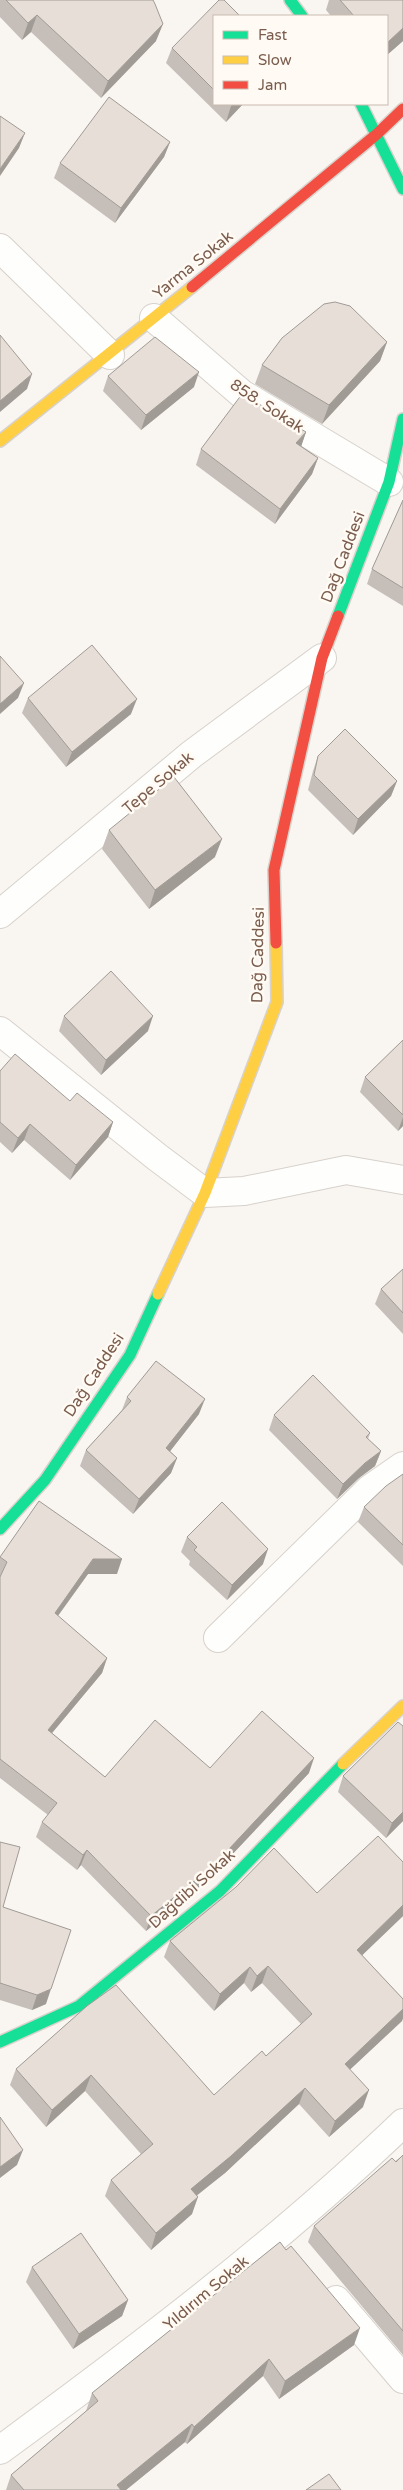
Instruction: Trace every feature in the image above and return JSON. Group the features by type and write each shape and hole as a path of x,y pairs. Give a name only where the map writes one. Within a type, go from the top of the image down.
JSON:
{"street":[{"path":"290,0 301,15"},
{"path":"362,105 403,190"},
{"name":"Yarma Sokak","path":"0,441 110,355 377,134 403,109"},
{"path":"0,248 110,355"},
{"name":"858. Sokak","path":"154,318 242,394 389,482"},
{"name":"Dağ Caddesi","path":"0,1529 45,1480 130,1355 205,1193 276,1002 274,870 322,658 389,482 403,418"},
{"name":"Tepe Sokak","path":"0,914 192,754 322,658"},
{"path":"0,1032 205,1193 244,1191 346,1170 401,1176"},
{"path":"218,1638 370,1489 403,1466"},
{"name":"Dağdibi Sokak","path":"0,2042 79,2006 220,1891 368,1738 403,1706"},
{"name":"Yıldırım Sokak","path":"0,2450 145,2344 352,2172 403,2123"},
{"path":"279,2232 298,2254"},
{"path":"322,2283 403,2379"}],"building":[{"path":"6,0 153,0 163,24 108,81 37,15 28,23"},
{"path":"219,0 224,0 239,15 213,15 213,89 172,48"},
{"path":"340,0 403,0 403,28 388,42 388,15 353,15"},
{"path":"109,97 170,142 121,208 60,163"},
{"path":"0,116 25,133 0,169"},
{"path":"335,302 350,306 387,342 329,405 262,365 282,338 324,304"},
{"path":"0,335 32,374 0,401"},
{"path":"155,337 199,372 146,415 108,376"},
{"path":"242,394 306,432 296,443 318,458 280,509 201,449"},
{"path":"403,500 403,588 372,569"},
{"path":"92,645 137,699 72,752 28,698"},
{"path":"0,656 24,683 0,704"},
{"path":"345,729 397,781 358,819 314,775 318,756"},
{"path":"174,777 222,839 155,890 109,830"},
{"path":"111,971 153,1016 106,1060 64,1016"},
{"path":"403,1040 403,1115 365,1077"},
{"path":"15,1054 70,1101 77,1093 113,1122 76,1165 30,1124 18,1138 0,1122 0,1071"},
{"path":"403,1269 403,1313 381,1289"},
{"path":"156,1361 205,1399 166,1448 177,1458 139,1499 86,1450 131,1401 127,1397"},
{"path":"313,1375 370,1433 366,1437 381,1451 343,1484 274,1415"},
{"path":"403,1474 403,1545 364,1507 386,1486"},
{"path":"39,1501 122,1559 93,1559 55,1613 107,1658 48,1730 105,1777 155,1720 210,1768 262,1711 314,1758 215,1864 151,1916 87,1850 83,1855 42,1822 57,1803 0,1759 0,1577 7,1562 0,1557"},
{"path":"222,1502 268,1549 232,1585 194,1550 197,1547 187,1537"},
{"path":"398,1722 403,1726 403,1812 392,1823 343,1776"},
{"path":"378,1836 403,1862 403,1905 357,1950 403,1999 403,2009 345,2064 369,2090 335,2121 305,2088 231,2156 191,2189 198,2197 156,2233 111,2180 153,2144 91,2075 52,2110 16,2069 87,2006 116,1985 214,2095 262,2051 266,2056 312,2014 268,1966 257,1976 250,1967 220,1994 170,1941 236,1887 274,1848 317,1893"},
{"path":"0,1842 20,1847 3,1907 71,1930 51,1989 37,1995 0,1983"},
{"path":"0,2117 23,2150 0,2167"},
{"path":"403,2155 403,2331 314,2226 392,2158 396,2162"},
{"path":"81,2233 128,2300 79,2334 32,2267"},
{"path":"280,2242 286,2250 291,2246 360,2328 285,2381 269,2359 194,2427 192,2424 117,2485 121,2490 24,2490 11,2475 98,2401 92,2393"},
{"path":"329,2474 341,2490 306,2490"}],"traffic: fast":[{"path":"290,0 301,15"},
{"path":"361,105 403,189"},
{"path":"338,616 389,482 403,419"},
{"path":"0,1529 45,1480 130,1355 158,1294"},
{"path":"0,2042 79,2006 220,1891 343,1764"}],"traffic: slow":[{"path":"0,441 192,287"},
{"path":"158,1294 205,1193 277,1002 276,943"},
{"path":"343,1764 403,1706"}],"traffic: jam":[{"path":"192,287 377,134 403,109"},
{"path":"276,943 274,870 322,658 338,616"}]}
